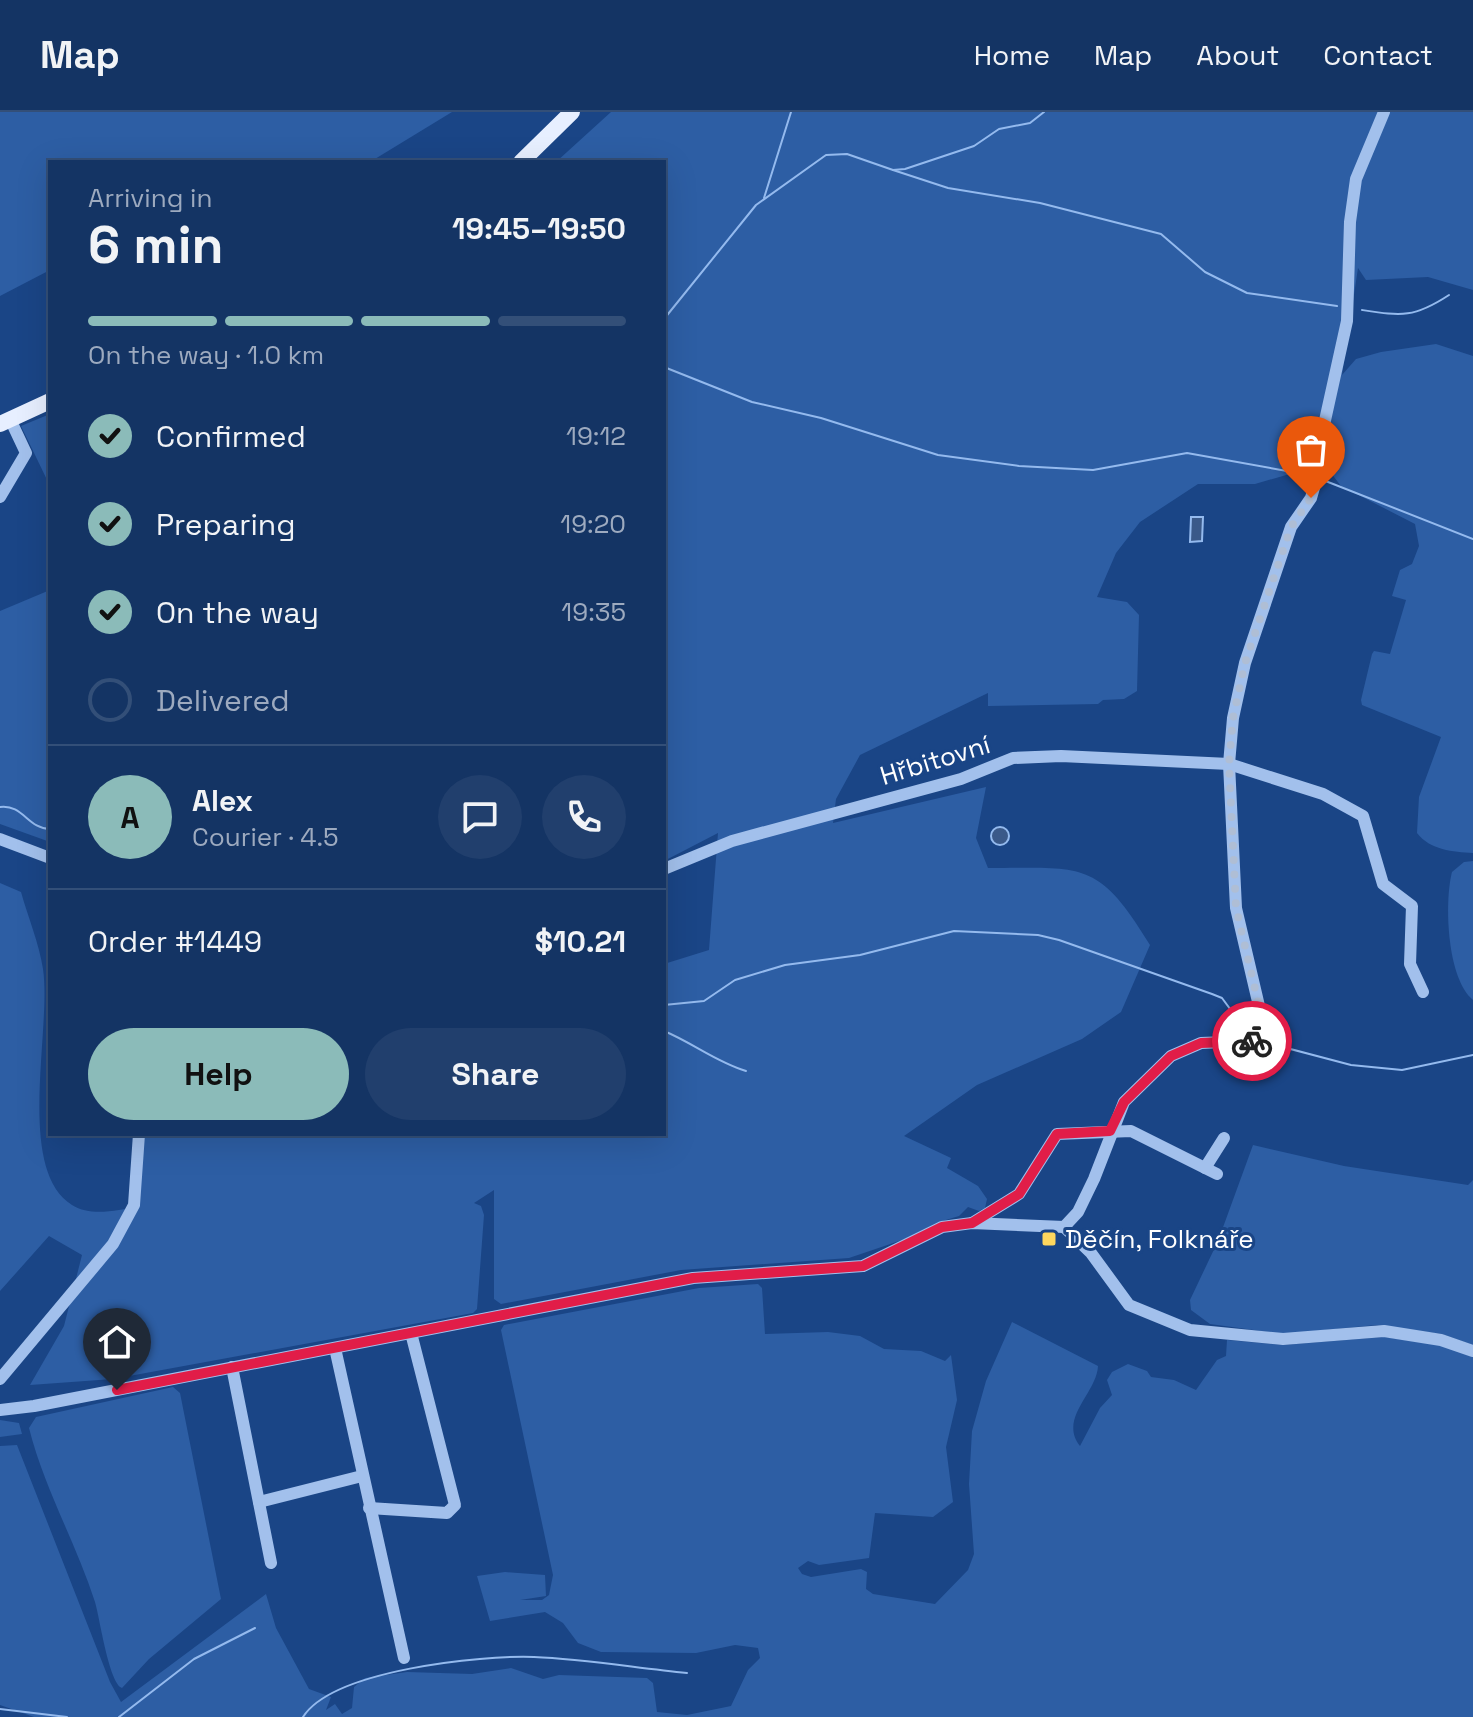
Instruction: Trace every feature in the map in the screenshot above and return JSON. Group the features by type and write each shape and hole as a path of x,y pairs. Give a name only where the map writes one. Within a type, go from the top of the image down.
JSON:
{"main road":[{"path":"523,160 572,112"},
{"path":"5,422 48,402"}],"street":[{"path":"1064,1227 1078,1212 1094,1179 1110,1131 1124,1102 1171,1056 1201,1043 1252,1041 1263,1023 1236,908 1229,764 1233,718 1245,663 1291,527 1311,498 1315,484 1320,443 1347,321 1350,222 1356,179 1384,112"},
{"path":"0,497 26,453 5,422"},
{"name":"Hřbitovní","path":"666,868 732,841 961,779 1013,758 1061,756 1229,764 1323,794 1363,816 1383,884 1412,906 1410,964 1423,992"},
{"path":"0,839 48,857"},
{"path":"1119,1116 1131,1131 1211,1171 1224,1138"},
{"path":"972,1223 1019,1194 1057,1134 1131,1131"},
{"path":"0,1379 113,1244 134,1205 139,1136"},
{"path":"0,1410 693,1278 863,1266 942,1227 972,1223 1064,1227 1091,1253 1129,1305 1190,1330 1283,1339 1384,1331 1441,1340 1473,1351"},
{"path":"369,1508 447,1513 455,1505 411,1333"},
{"path":"335,1348 404,1658"},
{"path":"232,1367 271,1563"},
{"path":"259,1502 362,1476"}],"shaded area":[{"path":"0,112 452,112 373,160 48,160 48,271 0,296"},
{"path":"611,112 1473,112 1473,290 1428,277 1366,280 1358,268 1342,375 1356,359 1436,344 1473,356 1473,853 1435,847 1417,833 1419,797 1441,737 1362,705 1361,700 1372,654 1374,651 1390,654 1406,600 1392,596 1400,570 1412,564 1419,546 1415,524 1341,486 1324,464 1255,484 1198,484 1140,522 1116,553 1097,597 1127,602 1139,615 1137,691 1124,699 1103,700 1098,704 988,706 988,693 860,755 836,799 833,823 986,787 976,838 988,868 1046,868 1085,874 1116,897 1150,945 1121,1012 1082,1039 977,1085 904,1136 951,1158 947,1168 978,1186 987,1199 985,1208 979,1211 968,1207 959,1216 936,1223 908,1238 849,1258 681,1270 501,1304 494,1299 494,1190 474,1203 481,1206 484,1215 477,1309 473,1313 113,1379 30,1385 64,1326 82,1255 49,1236 0,1291 0,883 21,892 43,969 40,1131 45,1162 55,1187 79,1209 104,1212 138,1207 144,1136 666,1136 666,963 709,950 718,833 666,860 666,160 558,160"},
{"path":"48,415 48,482 21,426"},
{"path":"1191,517 1203,517 1202,541 1190,542"},
{"path":"48,591 48,841 0,824 0,611"},
{"path":"1000,827 1009,836 1000,845 991,836"},
{"path":"1473,861 1473,1000 1464,990 1453,958 1448,902 1452,872 1464,862"},
{"path":"1253,1145 1344,1166 1468,1185 1473,1180 1473,1345 1442,1334 1376,1325 1284,1334 1210,1324 1191,1310 1190,1300 1218,1241"},
{"path":"758,1284 762,1288 765,1334 828,1332 860,1336 884,1349 921,1351 945,1361 951,1355 957,1400 946,1447 953,1502 933,1517 875,1513 869,1558 819,1565 808,1561 798,1568 802,1574 811,1577 861,1569 867,1572 866,1589 873,1594 935,1604 968,1570 974,1554 969,1484 972,1431 986,1381 1012,1322 1098,1366 1073,1425 1074,1436 1080,1446 1100,1408 1112,1395 1107,1380 1112,1372 1128,1364 1147,1371 1151,1377 1174,1380 1196,1390 1217,1360 1226,1356 1227,1340 1283,1345 1384,1337 1440,1345 1473,1357 1473,1717 34,1717 0,1705 0,1446 17,1445 110,1682 121,1702 266,1594 276,1628 309,1689 331,1697 326,1710 335,1704 342,1714 352,1708 354,1687 365,1678 407,1672 472,1674 511,1668 543,1679 559,1675 647,1678 653,1683 657,1712 687,1715 731,1706 748,1670 760,1658 758,1648 735,1645 696,1653 601,1652 578,1643 563,1623 545,1612 490,1621 477,1576 505,1572 545,1575 546,1596 520,1600 542,1600 549,1595 553,1575 501,1330 504,1325 699,1288"},
{"path":"173,1387 180,1393 221,1599 149,1659 122,1688 113,1675 95,1602 43,1472 29,1428 36,1417"},
{"path":"0,1420 19,1423 22,1434 0,1437"}],"waterway":[{"path":"764,198 791,112"},
{"path":"666,317 756,205 826,155 847,154 893,170 905,169 974,146 999,129 1030,123 1044,112"},
{"path":"893,170 948,188 1040,203 1161,234 1205,272 1247,293 1337,306"},
{"path":"1362,310 1407,313 1426,308 1449,295"},
{"path":"666,368 752,402 821,418 938,455 1019,466 1093,470 1187,453 1309,475"},
{"path":"1323,480 1473,539"},
{"path":"0,807 14,809 36,825 48,829"},
{"path":"666,1005 704,1001 735,980 785,965 860,955 954,931 1038,935 1222,998 1250,1036"},
{"path":"666,1032 746,1071"},
{"path":"1260,1041 1351,1065 1402,1070 1473,1055"},
{"path":"119,1717 194,1659 255,1628"},
{"path":"303,1717 319,1701 375,1677 480,1659 534,1657 687,1673"},
{"path":"0,1709 67,1717"}],"way so far":[{"path":"1252,1041 1263,1023 1236,908 1229,764 1233,718 1245,663 1291,527 1311,498"}],"place":[{"name":"Děčín, Folknáře","path":"1049,1239"}],"route":[{"path":"117,1390 693,1278 863,1266 942,1227 972,1223 1019,1194 1057,1134 1110,1131 1124,1102 1139,1091 1171,1056 1201,1043 1252,1041"}]}
